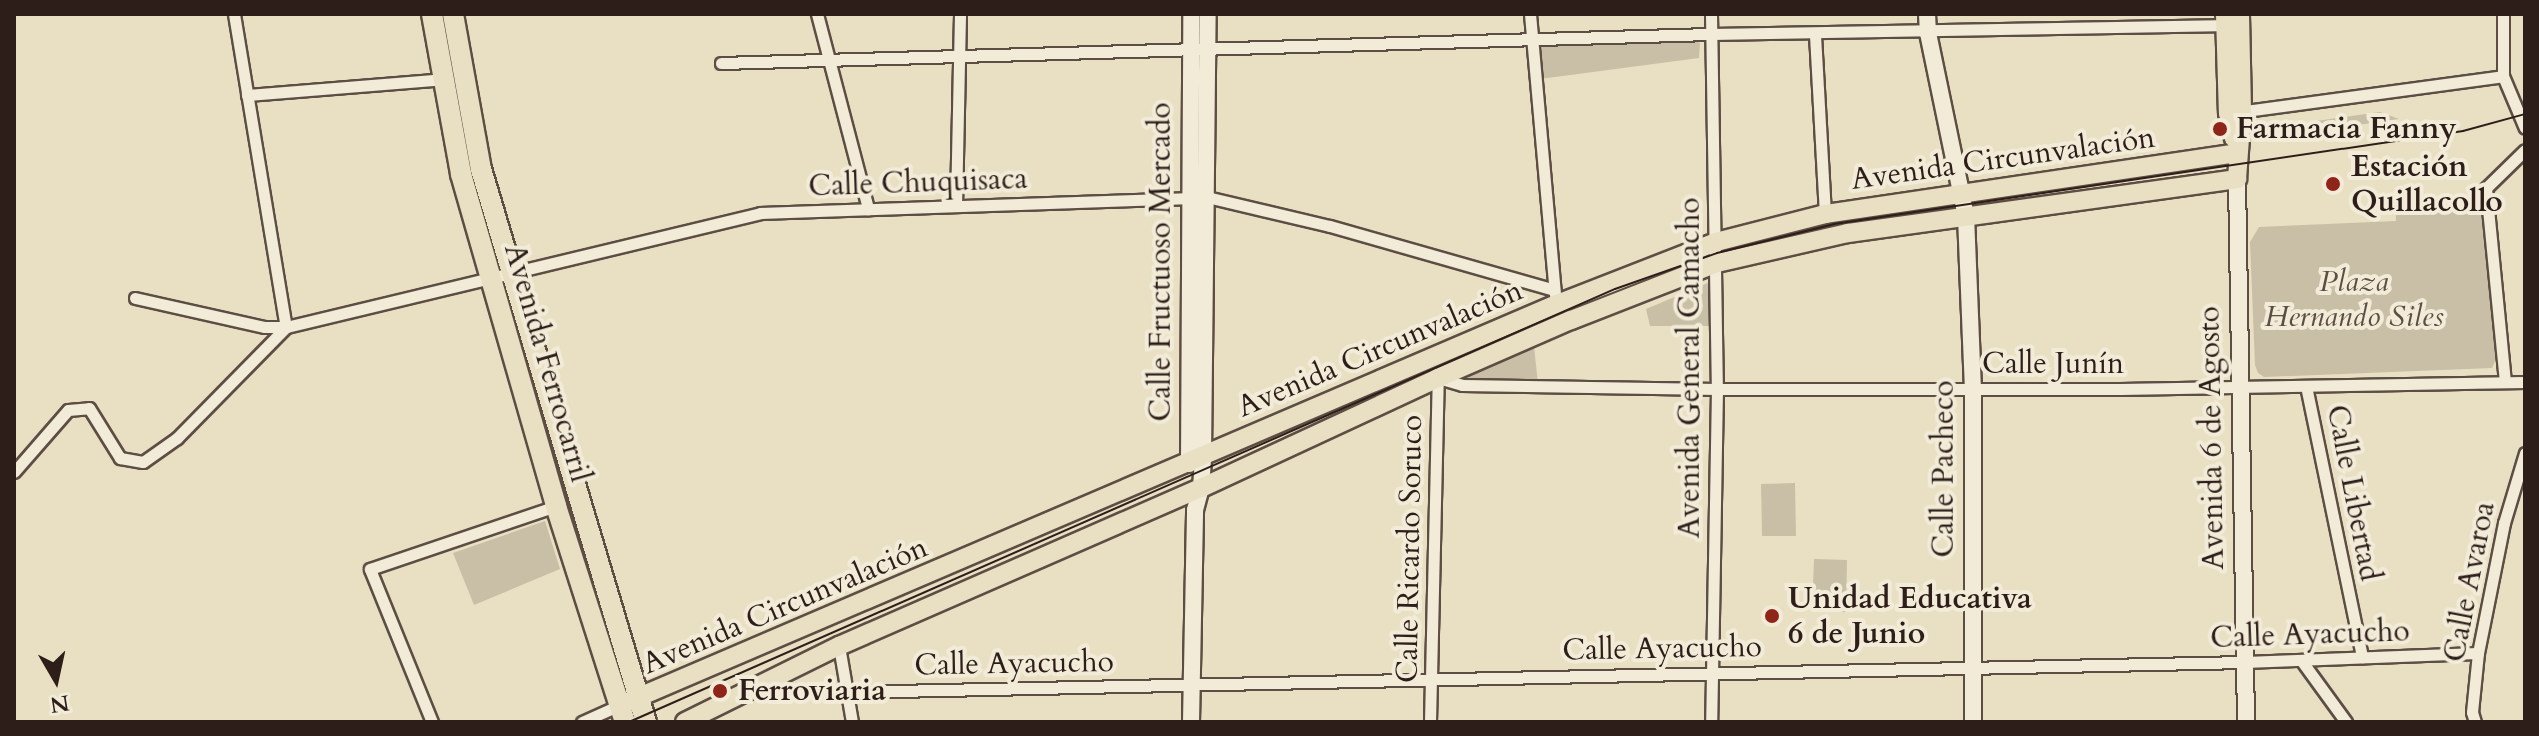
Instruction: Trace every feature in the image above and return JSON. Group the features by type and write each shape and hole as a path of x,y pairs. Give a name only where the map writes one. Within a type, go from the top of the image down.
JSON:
{"highway":[{"name":"Avenida Ferrocarril","path":"432,14 453,78"},
{"name":"Avenida Ferrocarril","path":"453,14 453,78 461,174 502,276 628,708"},
{"name":"Avenida Ferrocarril","path":"502,276 556,506 628,708 646,722"}],"main road":[{"name":"Calle Fructuoso Mercado","path":"1191,14 1188,197 1194,481"},
{"name":"Calle Fructuoso Mercado","path":"1191,722 1194,481 1207,197 1208,14"},
{"name":"Calle Pacheco","path":"1927,14 1928,33 1966,216 1973,387 1973,722"},
{"name":"Avenida 6 de Agosto","path":"2233,20 2246,722"},
{"name":"Avenida Circunvalación","path":"685,722 839,646 1194,481 1556,297 1716,242 1825,214 1962,191 2237,153"},
{"name":"Avenida Circunvalación","path":"628,708 1194,481 1571,320 1717,263 1788,244 2237,179"}],"street":[{"path":"234,14 286,327"},
{"path":"817,14 868,209"},
{"path":"956,206 960,14"},
{"path":"1530,14 1556,297"},
{"name":"Avenida General Camacho","path":"1711,14 1717,263 1711,722"},
{"path":"2503,14 2503,76 2525,128"},
{"path":"721,63 1711,34 1928,33 2233,20"},
{"path":"1815,35 1825,214"},
{"path":"2235,112 2503,76"},
{"path":"247,95 453,78"},
{"path":"2505,382 2486,188 2525,150"},
{"name":"Calle Chuquisaca","path":"286,327 731,217 1188,197 1207,197 1344,230 1556,297"},
{"path":"135,298 265,327 286,327"},
{"path":"14,472 68,410 89,408 120,458 143,462 177,438 286,327"},
{"name":"Calle Junín","path":"1438,378 1462,385 1717,389 2238,387 2525,382"},
{"name":"Calle Ricardo Soruco","path":"1430,722 1438,378"},
{"name":"Calle Libertad","path":"2306,386 2362,657"},
{"name":"Calle Avaroa","path":"2475,722 2472,712 2478,653 2504,523 2521,477 2525,453"},
{"path":"432,722 370,569 556,506"},
{"path":"839,646 852,722"},
{"name":"Calle Ayacucho","path":"848,692 1432,677 2244,662 2478,653"},
{"path":"2301,660 2346,722"},
{"name":"Avenida Circunvalación","path":"582,722 628,708"}],"green space":[{"path":"1694,40 1700,43 1699,58 1540,79 1537,46 1543,43"},
{"path":"2380,112 2399,119 2317,131 2316,121"},
{"name":"Plaza Hernando Siles","path":"2479,194 2498,355 2492,368 2264,377 2258,373 2255,365 2250,242 2259,227 2396,221 2395,203"},
{"path":"1710,282 1711,326 1650,326 1646,309"},
{"path":"1534,346 1538,384 1469,385 1467,379 1470,376"},
{"path":"1795,483 1796,536 1762,536 1761,484"},
{"path":"545,521 560,569 474,605 453,553"},
{"path":"1814,559 1847,560 1846,612 1812,612"}],"tram line":[{"path":"629,722 1615,289 1717,253 1834,224 2463,131 2525,114"}],"place":[{"name":"Farmacia Fanny","path":"2220,129"},
{"name":"Estación Quillacollo","path":"2333,184"},
{"name":"Unidad Educativa 6 de Junio","path":"1772,616"},
{"name":"Ferroviaria","path":"720,691"}]}
